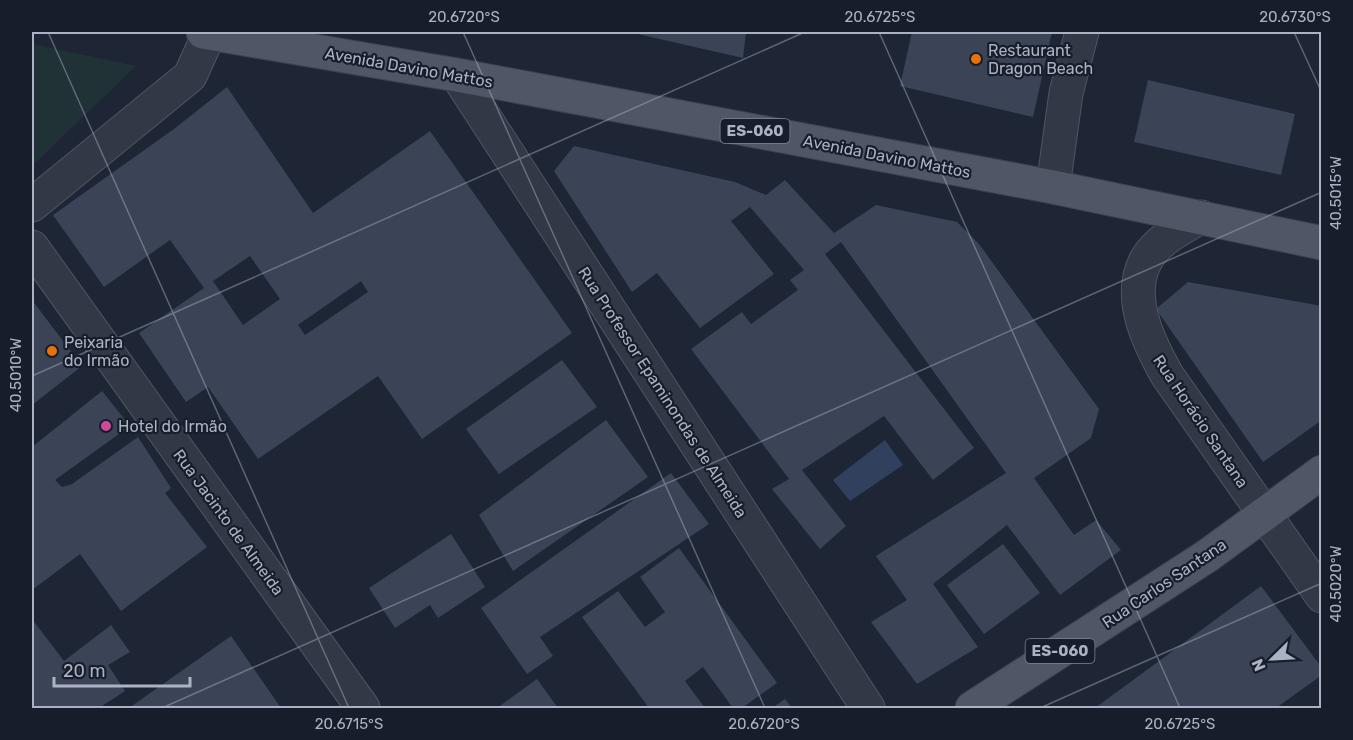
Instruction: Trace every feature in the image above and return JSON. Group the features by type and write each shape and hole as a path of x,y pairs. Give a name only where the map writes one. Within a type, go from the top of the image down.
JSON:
{"main road":[{"name":"Avenida Davino Mattos","path":"207,32 457,75 1053,187 1322,243"},
{"name":"Rua Carlos Santana","path":"972,708 1207,556 1322,472"}],"street":[{"path":"32,205 190,76 207,32"},
{"path":"1053,187 1066,93 1082,32"},
{"name":"Rua Professor Epaminondas de Almeida","path":"457,75 868,708"},
{"name":"Rua Horácio Santana","path":"1201,217 1177,231 1146,259 1138,282 1141,313 1150,344 1167,375 1322,596"},
{"name":"Rua Jacinto de Almeida","path":"32,247 363,708"}],"shaded area":[{"path":"32,44 136,66 32,166"}],"water":[{"path":"885,440 903,465 850,501 833,480"}],"building":[{"path":"629,32 746,32 743,58"},
{"name":"Restaurant Dragon Beach","path":"912,32 1052,32 1033,117 900,86"},
{"path":"1148,80 1295,114 1281,175 1134,142"},
{"path":"227,87 313,213 430,131 572,333 422,439 378,376 258,459 208,387 186,402 139,333 204,288 170,240 104,287 53,215 174,129","holes":["250,256 280,299 243,325 213,281","361,281 368,292 305,335 298,325"]},
{"path":"574,146 735,182 766,195 785,180 834,233 876,205 957,222 979,244 1099,409 1091,438 1034,478 1074,535 1096,520 1121,550 1060,595 1007,525 933,584 978,647 917,684 871,622 907,600 876,556 1006,473 841,242 825,254 974,448 933,480 884,416 802,470 846,526 820,549 772,489 789,479 691,349 742,312 751,324 798,290 790,280 804,270 750,207 731,221 774,274 700,328 657,273 632,292 554,171"},
{"path":"1188,282 1322,306 1322,420 1263,462 1156,309"},
{"path":"32,300 82,366 32,405"},
{"path":"562,360 597,407 499,474 466,429"},
{"path":"102,391 130,426 55,480 62,487 72,484 138,437 171,488 165,493 207,547 121,611 80,554 32,590 32,447"},
{"path":"606,420 648,477 513,571 479,515"},
{"path":"671,473 709,524 540,637 553,656 527,674 481,608"},
{"path":"451,534 485,587 438,618 430,605 395,628 369,588"},
{"path":"1003,544 1040,593 984,634 947,585"},
{"path":"679,548 777,683 742,708 733,708 703,667 685,681 705,708 649,708 582,617 618,591 645,627 665,612 640,577"},
{"path":"1261,586 1322,668 1322,675 1276,708 1095,708"},
{"path":"32,619 64,661 111,625 130,652 108,665 125,691 99,708 32,708"},
{"path":"231,636 281,708 129,708"},
{"path":"537,679 558,708 497,708"},
{"path":"785,699 792,708 772,708"}],"place":[{"name":"Restaurant Dragon Beach","path":"976,59"},
{"name":"Peixaria do Irmão","path":"52,351"},
{"name":"Hotel do Irmão","path":"106,426"}]}
